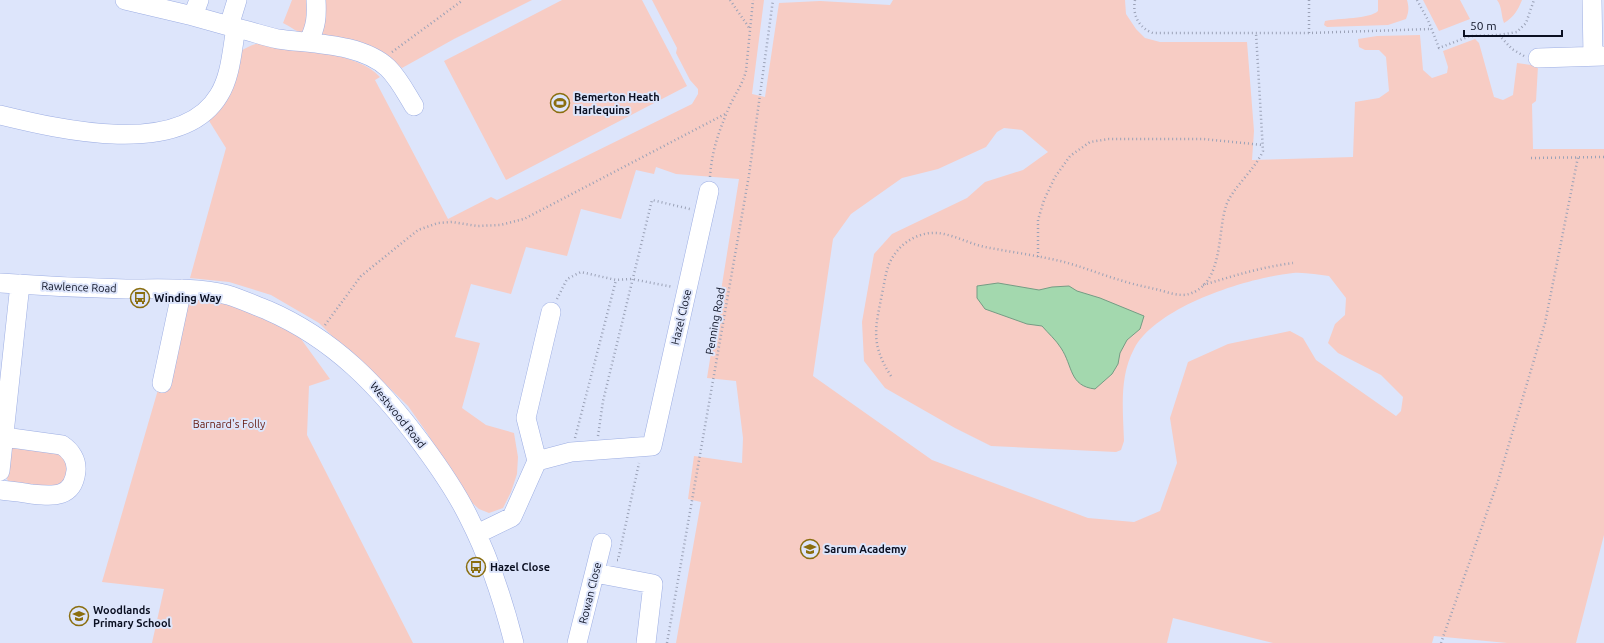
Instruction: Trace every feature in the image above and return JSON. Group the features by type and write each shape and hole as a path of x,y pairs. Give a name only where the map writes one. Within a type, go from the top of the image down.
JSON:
{"street":[{"path":"125,0 196,8 233,27 276,38 309,41 350,50 379,62 388,68 398,79 414,106"},
{"path":"0,115 59,128 102,134 147,133 174,128 200,115 212,105 219,96 226,79 237,0"},
{"path":"309,41 317,19 316,0"},
{"path":"1538,58 1599,56 1592,0"},
{"name":"Hazel Close","path":"643,447 652,446 709,191"},
{"name":"Rawlence Road","path":"0,283 80,288 182,289"},
{"path":"0,466 20,284"},
{"path":"162,383 182,289"},
{"name":"Westwood Road","path":"182,289 228,296 277,314 316,336 335,350 372,382 402,418 441,470 456,493 477,534 496,584 514,643"},
{"path":"477,534 512,517 537,461 526,418 551,312"},
{"path":"0,490 51,496 61,495 68,489 74,480 76,470 75,460 70,450 62,445 4,437"},
{"path":"537,461 571,452 643,447"},
{"path":"599,558 653,584 646,643"},
{"name":"Rowan Close","path":"577,643 599,558"}],"path":[{"path":"379,62 463,0"},
{"path":"730,0 750,29"},
{"path":"709,191 712,155 717,137 745,77 753,0"},
{"name":"Penning Road","path":"667,643 749,175 773,0"},
{"path":"1135,0 1134,4 1137,22 1144,30 1153,33 1309,33 1431,29"},
{"path":"1309,0 1309,33"},
{"path":"1417,0 1439,48 1470,36 1500,35 1517,32 1526,23 1534,0"},
{"path":"1203,286 1213,270 1219,249 1226,206 1233,193 1258,162 1263,151 1256,33"},
{"path":"1500,35 1518,53 1527,57 1538,58"},
{"path":"316,336 361,276 418,230 438,223 452,222 477,226 500,225 524,219 727,113"},
{"path":"1038,257 1038,220 1044,200 1055,177 1070,156 1090,142 1109,138 1202,139 1263,145"},
{"path":"1531,158 1604,156"},
{"path":"1441,643 1498,481 1545,323 1578,157"},
{"path":"596,450 603,402 652,200 704,212"},
{"path":"891,376 879,354 875,335 885,276 891,260 908,240 927,232 944,234 983,246 1060,261 1125,282 1175,294 1188,294 1203,286 1247,271 1272,265 1293,263"},
{"path":"551,312 567,279 581,272 616,280 632,279 687,290"},
{"path":"571,452 616,280"},
{"path":"599,558 618,560 643,447"}],"green space":[{"path":"292,0 532,0 454,39 402,68 381,54 357,47 319,40 307,36 283,23"},
{"name":"Bemerton Heath Harlequins","path":"562,0 642,0 687,86 506,180 444,61"},
{"path":"652,0 764,0 752,94 765,97 779,3 820,1 890,5 893,0 1125,0 1126,14 1136,29 1145,38 1160,42 1247,42 1254,131 1252,160 1353,157 1355,102 1379,98 1389,91 1386,57 1379,50 1365,50 1359,47 1358,39 1377,36 1420,35 1423,70 1432,78 1447,73 1448,67 1443,51 1475,39 1479,43 1494,97 1503,100 1513,95 1517,63 1538,66 1536,101 1532,104 1533,149 1604,149 1604,535 1576,643 1507,643 1434,636 1432,643 1273,643 1173,618 1167,643 676,643 701,502 688,499 694,456 742,463 743,438 736,381 707,378 739,179 676,174 656,167 654,174 636,170 621,219 581,209 567,256 526,247 511,294 471,284 455,337 480,343 462,408 486,425 514,433 518,457 517,474 511,492 503,508 489,513 479,509 469,500 427,433 408,406 367,366 344,348 319,323 271,295 229,282 190,278 226,148 206,116 236,55 249,46 265,42 326,53 357,62 370,69 380,77 375,80 448,219 491,197 497,200 692,104 698,94 698,89 690,80 676,53 677,48","holes":["1004,128 1022,130 1048,152 1023,170 985,182 967,198 892,234 874,254 862,322 864,361 885,388 955,428 991,446 1116,452 1121,450 1124,441 1123,394 1126,371 1134,349 1146,334 1162,320 1182,307 1205,297 1252,281 1274,276 1302,273 1329,276 1346,298 1345,315 1335,324 1328,343 1338,353 1381,375 1403,397 1401,411 1396,416 1316,360 1303,338 1290,331 1228,344 1188,362 1170,418 1177,463 1160,511 1134,522 1088,518 932,460 813,376 833,239 851,214 902,178 938,169 986,147 997,132"]},
{"path":"1378,0 1407,0 1408,14 1406,19 1388,25 1327,27 1324,25 1325,21 1374,14 1378,11"},
{"path":"1423,0 1460,0 1470,19 1439,31"},
{"path":"1497,0 1522,0 1515,13 1504,23 1500,5"},
{"name":"Barnard's Folly","path":"185,297 227,301 296,332 330,379 309,386 307,435 413,643 152,643 164,589 102,582"},
{"path":"16,445 59,451 70,465 62,487 10,484 7,479 12,448"}],"shaded area":[{"path":"998,283 1039,290 1052,287 1069,286 1077,291 1100,298 1144,316 1140,329 1127,340 1120,353 1118,364 1112,374 1095,389 1080,384 1073,374 1061,348 1042,326 1027,324 985,309 977,298 977,286"}],"place":[{"name":"Bemerton Heath Harlequins","path":"560,103"},
{"name":"Winding Way","path":"140,298"},
{"name":"Sarum Academy","path":"810,549"},
{"name":"Hazel Close","path":"476,567"},
{"name":"Woodlands Primary School","path":"79,616"}]}
